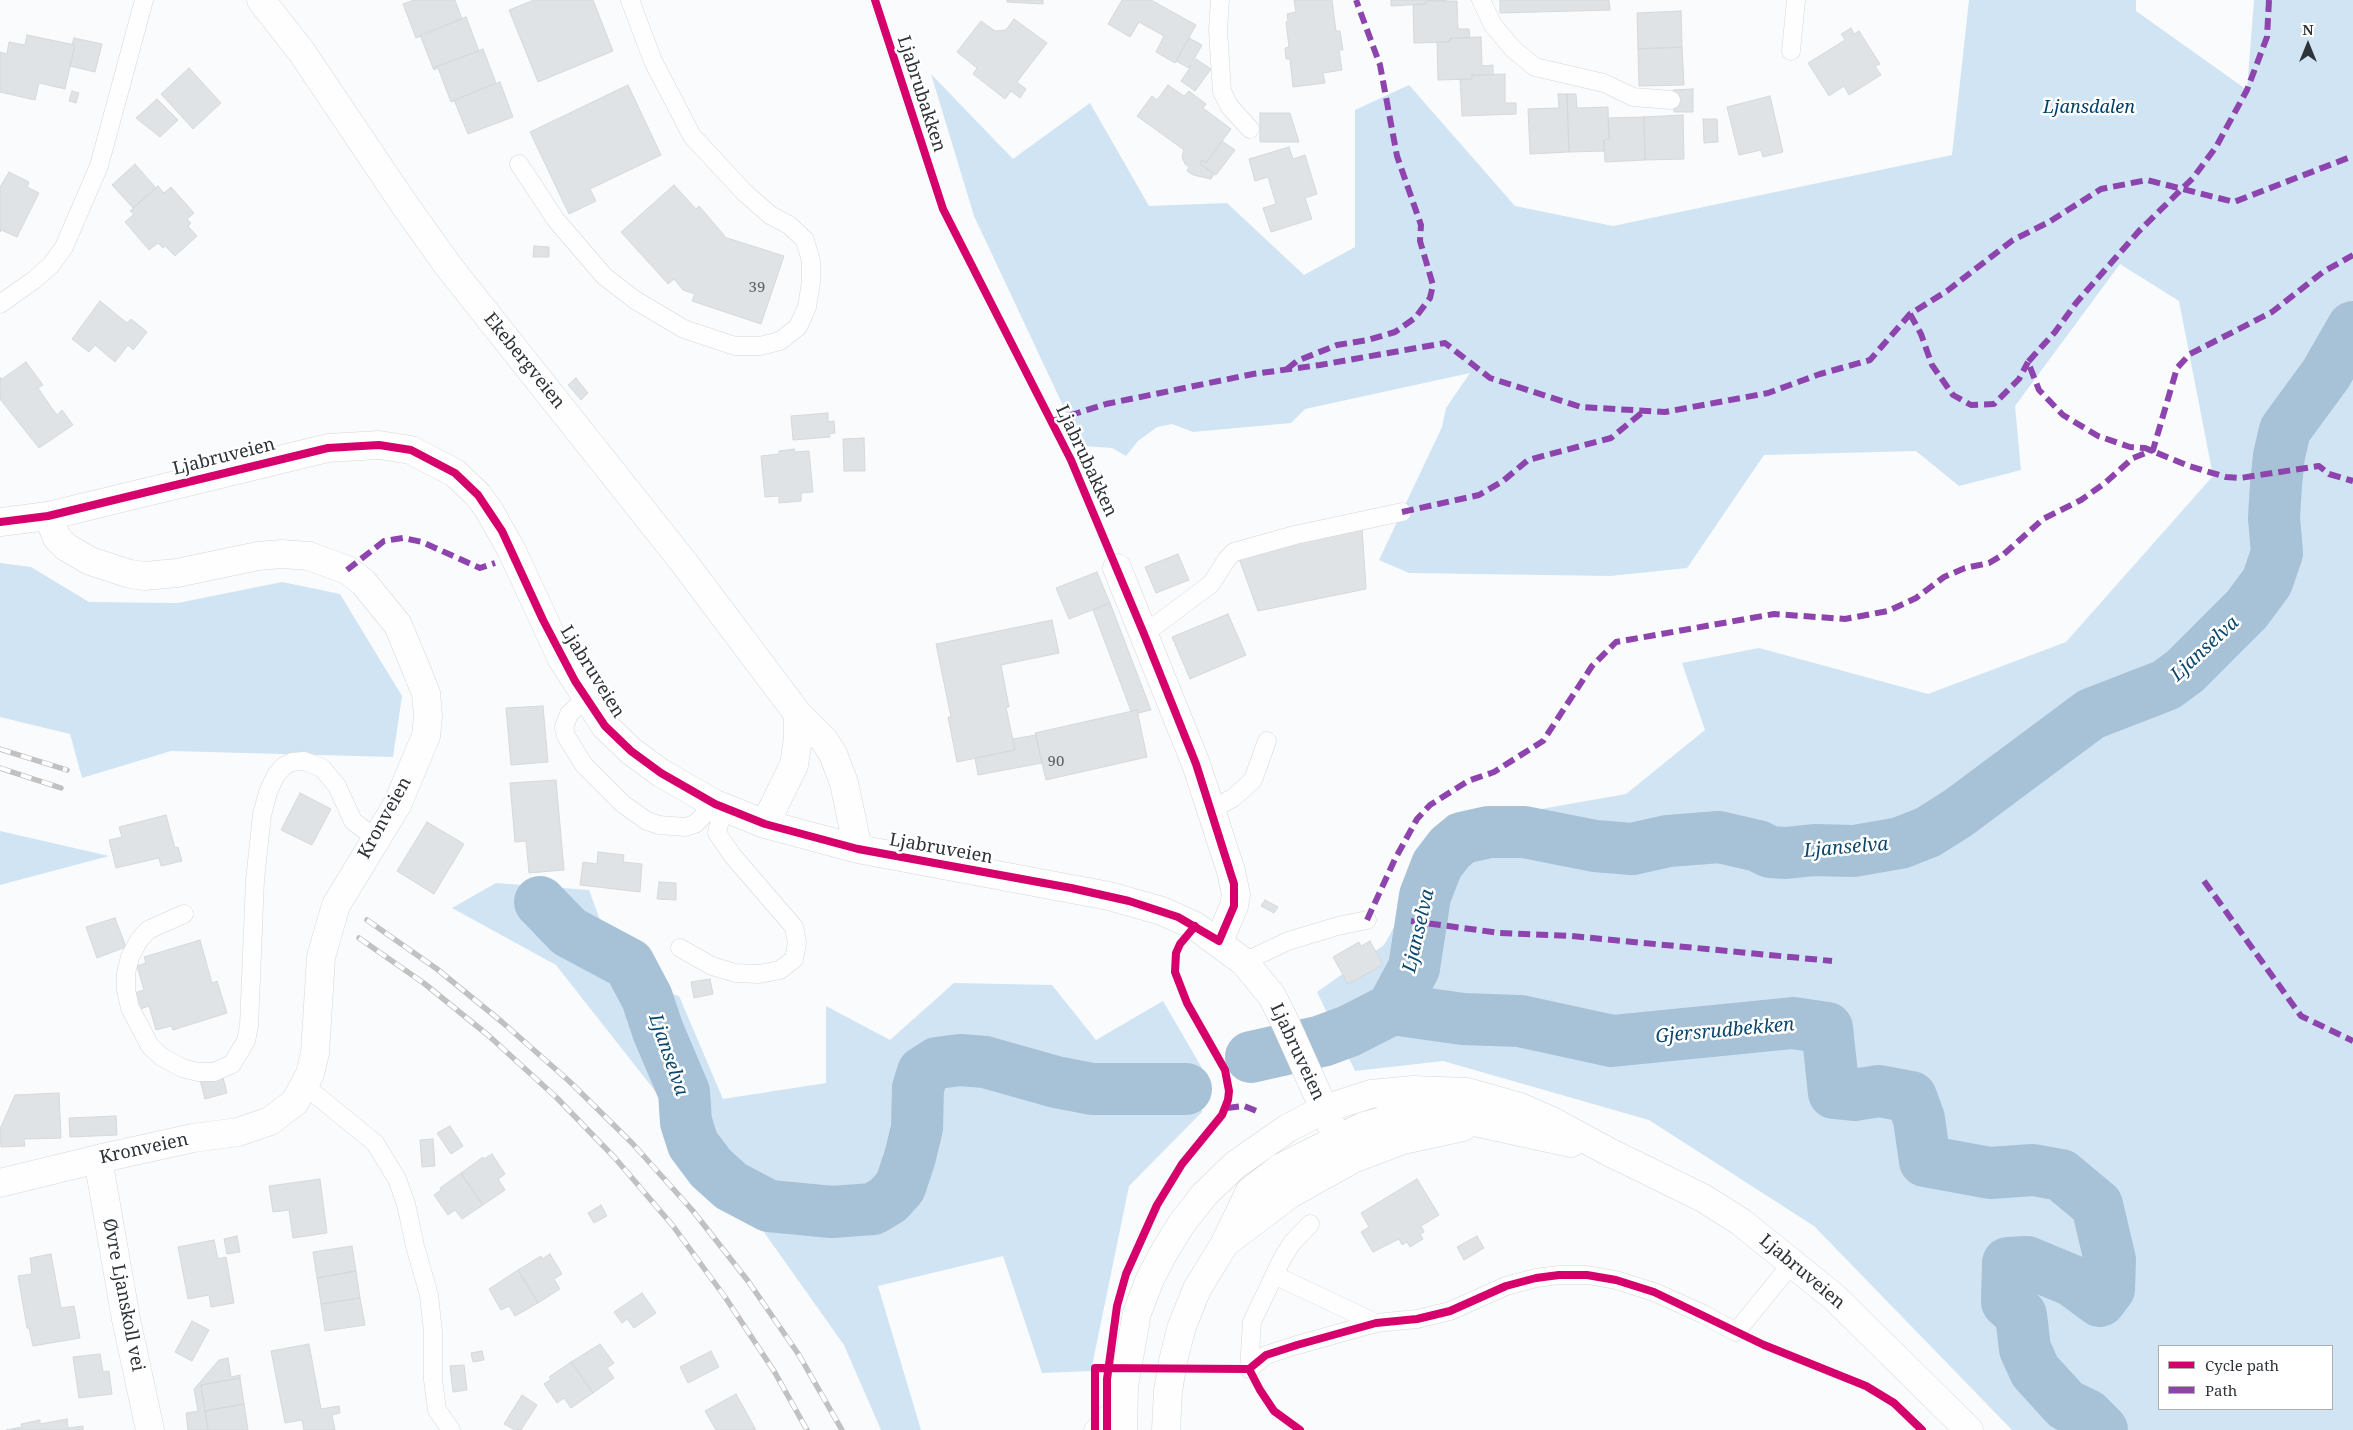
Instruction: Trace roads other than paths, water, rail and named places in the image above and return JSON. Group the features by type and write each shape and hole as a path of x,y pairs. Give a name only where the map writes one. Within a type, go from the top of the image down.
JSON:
{"main road":[{"name":"Ekebergveien","path":"261,0 301,51 408,212 449,267 679,556 798,714 824,740 833,754 844,783 858,849"},
{"name":"Ljabruveien","path":"0,522 48,516 328,448 379,445 411,450 455,473 478,495 489,510 512,551 553,642 586,698 605,726 631,751 661,773 719,806 765,824 858,849 1071,888 1129,901 1178,917 1219,942 1244,962 1272,996 1337,1138 1364,1126 1402,1117 1435,1115 1480,1123 1608,1152"},
{"name":"Kronveien","path":"0,1183 193,1138 238,1132 270,1121 295,1102 305,1086 315,1053 322,957 327,932 336,905 397,805 426,736 428,716 426,693 398,625 363,582 347,570 309,556 282,554 258,556 177,573 145,576 130,574 90,561 66,547 57,538 48,516"},
{"path":"1117,568 1212,809 1231,871 1236,895 1234,906 1219,942"},
{"path":"765,824 794,765 798,738 798,714"},
{"name":"Ljabruveien","path":"1324,1109 1371,1094 1392,1090 1467,1092 1520,1107 1552,1121 1608,1152 1703,1198 1741,1222 1793,1262 1878,1338 1969,1430"},
{"path":"1123,1420 1128,1354 1137,1313 1150,1279 1182,1223 1204,1195 1235,1165 1288,1128 1324,1109"},
{"name":"Ljabruveien","path":"1225,1243 1290,1194 1353,1159 1403,1140 1480,1123"},
{"path":"1166,1430 1168,1392 1182,1326 1197,1289 1225,1243 1250,1191 1280,1168 1337,1138"},
{"name":"Øvre Ljanskoll vei","path":"98,1159 126,1319 150,1430"}],"lane":[{"path":"0,304 34,280 51,265 64,247 98,166 144,0"},
{"path":"519,164 556,220 604,276 635,300 684,329 735,346 760,346 780,341 798,327 807,307 811,282 811,261 806,240 790,225 770,215 745,192 692,136 653,61 630,0"},
{"path":"1220,0 1218,30 1222,92 1230,106 1250,130"},
{"path":"1481,0 1493,25 1513,49 1535,68 1604,83 1633,97 1671,100"},
{"path":"1791,51 1796,0"},
{"path":"1144,634 1211,584 1227,559 1234,552 1295,534 1402,512"},
{"name":"Ljabruveien","path":"586,698 568,714 564,726 566,736 584,765 623,804 647,821 659,825 685,827 695,824 719,806"},
{"path":"1212,809 1233,798 1253,780 1267,741"},
{"path":"184,914 148,930 139,940 130,957 126,973 126,990 130,1008 150,1046 162,1057 182,1068 198,1072 214,1072 232,1064 246,1041 250,1026 256,871 262,815 268,792 276,775 284,766 292,762 304,761 322,768 337,786 353,821 376,839"},
{"path":"680,948 712,966 735,973 759,974 780,970 794,959 797,943 794,927 732,854 717,832 719,806"},
{"path":"1244,962 1288,942 1338,926 1367,920"},
{"path":"305,1086 375,1143 397,1179 406,1204 415,1246 429,1295 433,1332 433,1380 436,1410 451,1430"},
{"path":"1310,1224 1292,1243 1274,1275 1252,1322 1249,1369 1266,1355 1376,1322 1417,1319 1450,1311 1506,1286 1536,1278 1587,1275 1616,1280 1654,1292 1703,1314 1736,1332 1793,1262"},
{"path":"1274,1275 1376,1322"},
{"path":"1093,1430 1107,1414 1123,1420"}],"waterway":[{"name":"Ljanselva","path":"1251,1057 1322,1041 1349,1031 1392,1009 1414,968 1425,896 1437,865 1450,848 1462,838 1489,832 1524,832 1595,846 1632,849 1668,841 1719,837 1758,846 1770,852 1786,853 1814,850 1854,851 1900,843 1928,832 1958,813 2091,714 2166,685 2185,671 2247,609 2267,582 2277,553 2274,518 2276,484 2279,456 2285,430 2326,374 2353,327"},
{"name":"Ljanselva","path":"540,902 569,932 629,964 647,998 658,1031 684,1092 686,1122 693,1144 711,1168 731,1186 769,1206 832,1212 873,1209 888,1200 900,1187 910,1157 917,1128 918,1088 923,1072 937,1063 960,1060 985,1062 1056,1082 1092,1089 1186,1089"},
{"name":"Gjersrudbekken","path":"1392,1009 1463,1019 1520,1021 1612,1041 1793,1023 1827,1028 1834,1093 1854,1095 1879,1091 1911,1097 1919,1119 1925,1161 1990,1173 2033,1170 2061,1175 2097,1205 2110,1260 2109,1289 2100,1301 2073,1281 2027,1262 2008,1263 2007,1302 2021,1315 2025,1349 2035,1371 2066,1405 2087,1415 2102,1430"}],"railway":[{"path":"0,749 67,770"},
{"path":"0,768 61,788"},
{"path":"367,920 437,969 502,1022 569,1081 632,1143 693,1211 748,1281 799,1355 842,1430"},
{"path":"359,938 425,984 489,1036 557,1098 615,1158 673,1226 725,1297 774,1371 807,1430"}],"park label":[{"name":"Ljansdalen","path":"2089,108"}]}
